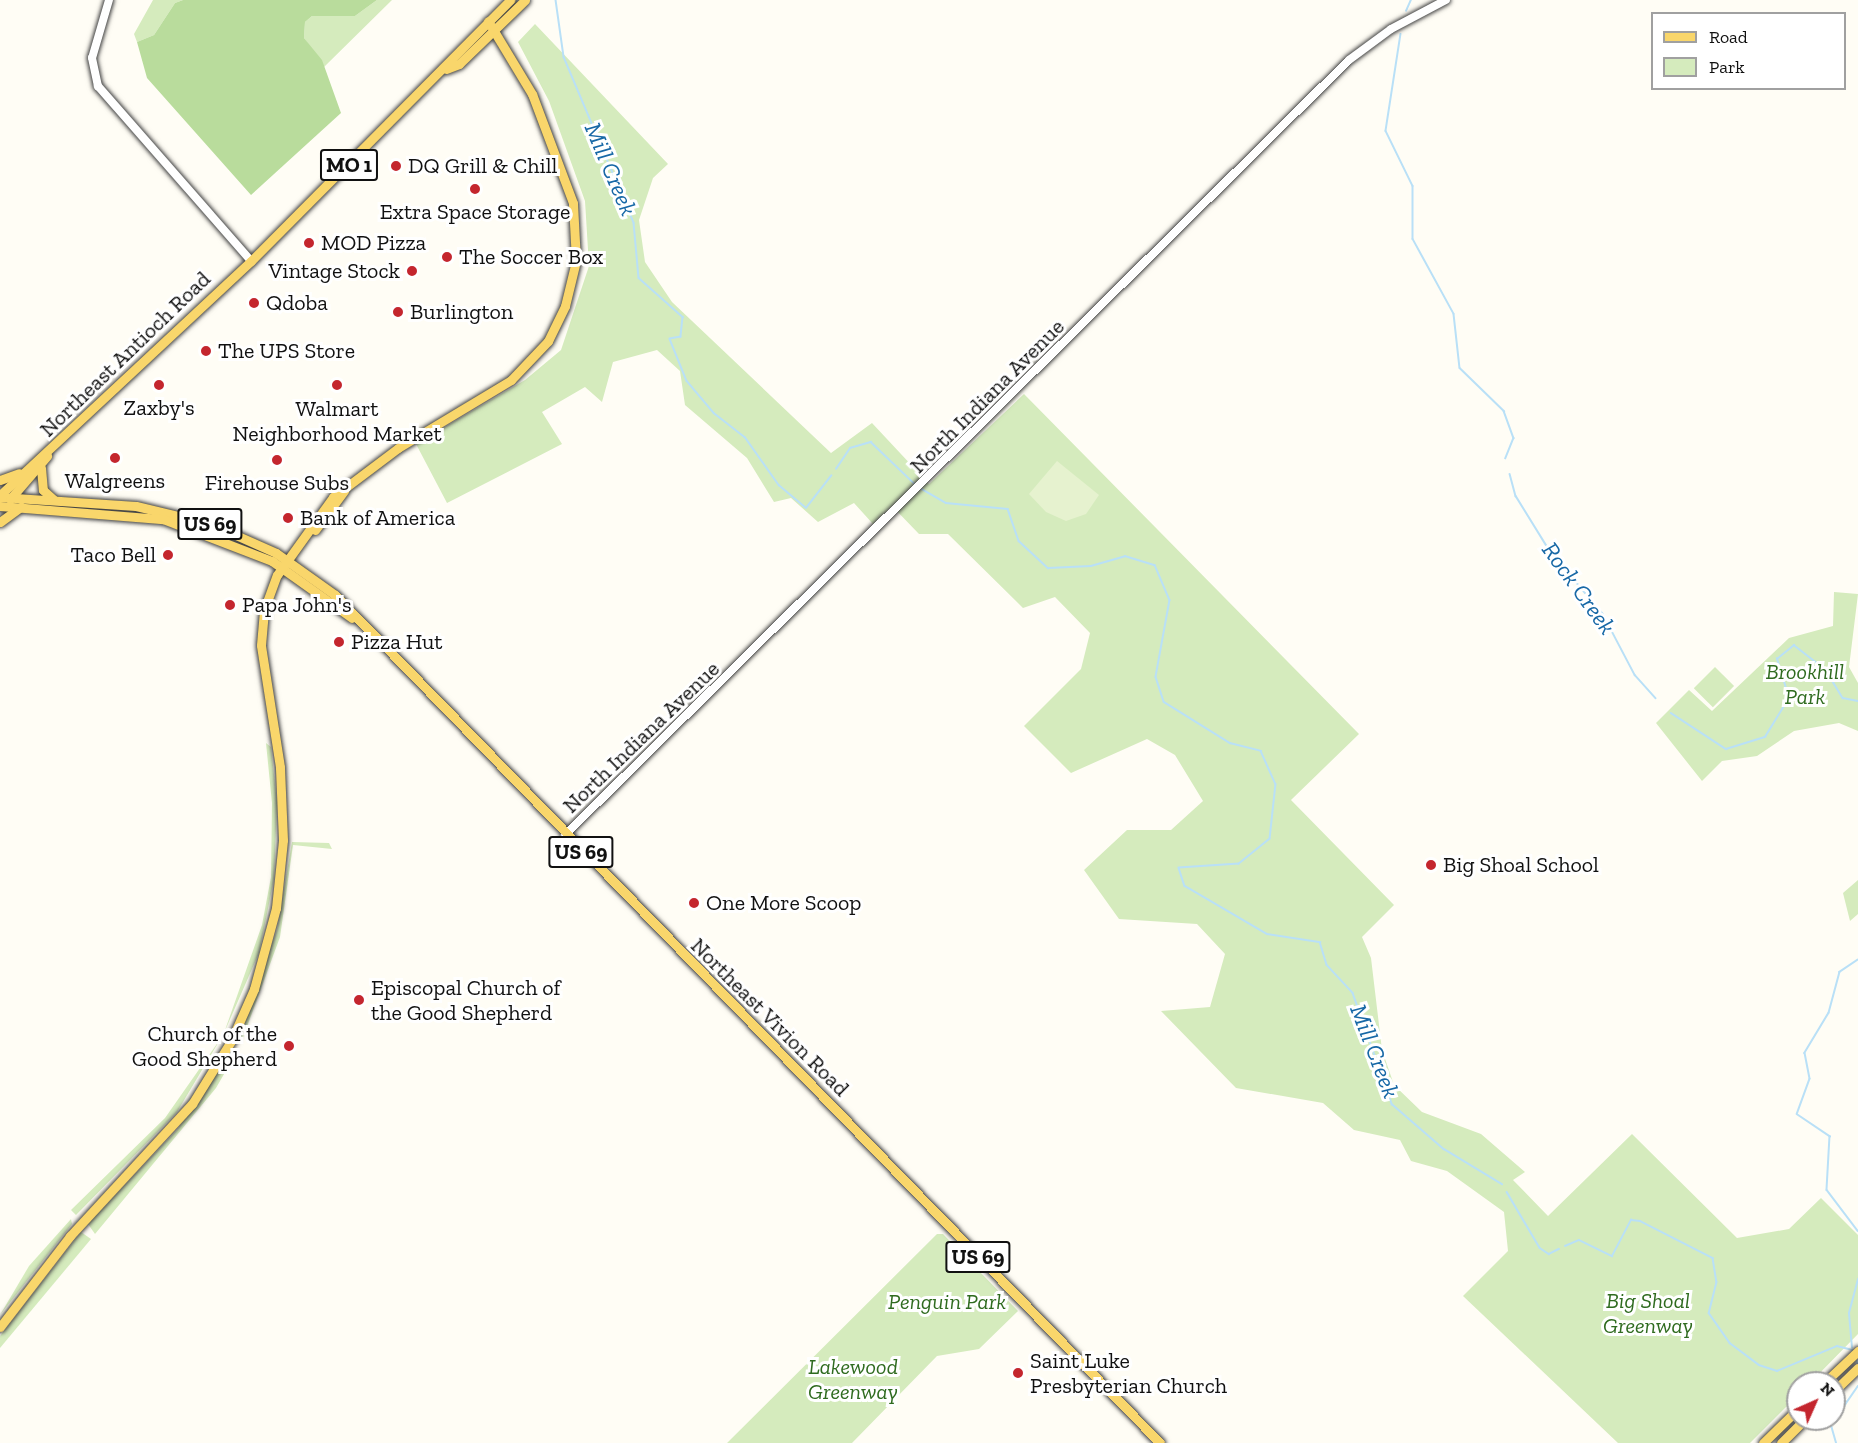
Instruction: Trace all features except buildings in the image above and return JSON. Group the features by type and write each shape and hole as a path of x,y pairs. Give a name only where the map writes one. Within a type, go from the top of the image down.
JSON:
{"main road":[{"name":"MO 1","path":"251,261 446,69 488,21 510,0"},
{"name":"MO 1","path":"446,69 459,64 525,0"},
{"path":"0,1327 70,1236 187,1110 217,1067 249,1002 272,927 283,840 266,666 261,645 264,610 287,565 344,490 398,448 511,380 548,341 566,306 576,261 573,203 542,116 488,21"},
{"name":"Northeast Antioch Road","path":"24,471 47,456 251,261"},
{"name":"MO 1","path":"42,468 47,456"},
{"name":"Northeast Antioch Road","path":"0,502 11,498 42,468"},
{"path":"42,468 43,490 54,500"},
{"name":"MO 1","path":"0,502 24,471"},
{"path":"0,480 24,471"},
{"name":"Northeast Vivion Road","path":"11,498 136,506 185,516 287,565 335,595 352,618 1160,1443"},
{"name":"Northeast Vivion Road","path":"0,502 21,507 163,519 287,565"},
{"path":"0,522 21,507"},
{"path":"1836,1371 1858,1350"},
{"path":"1846,1380 1858,1368"},
{"path":"1764,1443 1786,1421"},
{"path":"1781,1443 1793,1431"}],"street":[{"path":"109,0 92,58 98,86 251,261"},
{"name":"North Indiana Avenue","path":"565,835 915,493 1349,60 1391,29 1446,0"}],"green space":[{"path":"153,0 183,0 175,3 154,35 137,42 134,34"},
{"path":"183,0 377,0 355,16 312,16 305,22 304,38 322,60 341,113 251,195 147,78 137,42 154,35 175,3"},
{"path":"377,0 392,0 324,67 304,38 305,22 312,16 355,16"},
{"name":"Big Shoal Greenway","path":"535,24 668,164 653,178 639,220 645,262 672,302 831,453 872,423 929,484 1024,394 1359,734 1291,800 1394,905 1362,937 1371,958 1382,1050 1394,1085 1422,1112 1481,1134 1525,1172 1513,1180 1548,1216 1632,1134 1737,1238 1789,1229 1821,1198 1858,1235 1858,1334 1822,1371 1786,1371 1786,1407 1750,1443 1618,1443 1463,1296 1508,1251 1504,1212 1447,1171 1411,1161 1400,1140 1354,1130 1323,1103 1236,1088 1161,1011 1210,1007 1225,954 1197,924 1119,919 1084,870 1127,830 1171,830 1203,801 1175,755 1147,739 1071,773 1024,726 1081,669 1090,633 1055,597 1023,608 948,534 919,534 892,506 873,524 854,503 818,522 791,498 774,502 747,458 685,405 680,371 657,350 613,362 602,402 585,387 542,412 562,444 447,503 416,444 525,380 561,350 589,266 585,201 549,101 518,42"},
{"path":"1057,461 1099,495 1086,514 1066,521 1046,512 1029,494"},
{"name":"Brookhill Park","path":"1834,592 1858,594 1849,667 1858,683 1858,731 1839,723 1794,731 1757,756 1722,761 1702,781 1656,723 1689,690 1712,711 1789,638 1833,626"},
{"path":"1715,667 1734,686 1713,707 1694,688"},
{"path":"266,743 271,747 277,803 274,879 259,953 224,1033 262,925 271,877 272,803"},
{"path":"292,842 329,843 332,849 293,845 280,937 241,1043 237,1039 277,930"},
{"path":"1858,880 1858,914 1850,921 1843,893"},
{"path":"221,1038 177,1112 76,1215 71,1210 165,1118"},
{"path":"233,1048 239,1048 216,1088 95,1234 88,1224 177,1130"},
{"path":"71,1219 72,1224 0,1315 29,1266"},
{"path":"81,1232 91,1239 0,1348 0,1336"},
{"name":"Lakewood Greenway","path":"937,1234 943,1234 1018,1311 979,1349 937,1356 852,1443 727,1443"}],"waterway":[{"name":"Mill Creek","path":"556,0 564,57 634,223 639,278 683,317 681,337 670,339 687,381 714,413 745,437 779,485 806,508 831,476"},
{"name":"Rock Creek","path":"1406,11 1411,0"},
{"name":"Rock Creek","path":"1401,34 1386,131 1413,186 1413,239 1454,314 1460,368 1504,411 1514,438 1506,458"},
{"name":"Mill Creek","path":"836,469 850,448 871,442 916,485"},
{"name":"Rock Creek","path":"1510,474 1516,496 1550,551 1603,614 1635,675 1656,698"},
{"name":"Mill Creek","path":"920,488 946,503 1008,509 1019,541 1048,568 1091,566 1125,556 1155,565 1170,600 1156,677 1164,702 1230,743 1261,751 1276,784 1270,839 1239,864 1179,868 1185,886 1267,934 1320,942 1327,965 1353,993 1392,1104 1444,1149 1502,1184"},
{"name":"Rock Creek","path":"1671,713 1726,749 1765,737 1789,698 1777,659 1794,645 1826,670 1843,698 1858,701"},
{"name":"Rock Creek","path":"1858,960 1840,972 1829,1013 1805,1053 1810,1079 1797,1114 1830,1136 1827,1190 1858,1231"},
{"name":"Mill Creek","path":"1507,1192 1540,1248 1549,1254 1559,1249"},
{"name":"Mill Creek","path":"1565,1246 1579,1240 1612,1256 1631,1220 1640,1221 1713,1258 1717,1282 1709,1313 1730,1343 1759,1365 1777,1371 1837,1346 1853,1350"},
{"name":"Rock Creek","path":"1852,1348 1849,1313 1858,1279"},
{"name":"Mill Creek","path":"1856,1357 1858,1363"},
{"name":"Mill Creek","path":"1836,1443 1831,1425 1858,1386"}],"place":[{"name":"DQ Grill & Chill","path":"396,166"},
{"name":"Extra Space Storage","path":"475,189"},
{"name":"MOD Pizza","path":"309,243"},
{"name":"The Soccer Box","path":"447,257"},
{"name":"Vintage Stock","path":"412,271"},
{"name":"Qdoba","path":"254,303"},
{"name":"Burlington","path":"398,312"},
{"name":"The UPS Store","path":"206,351"},
{"name":"Zaxby's","path":"159,385"},
{"name":"Walmart Neighborhood Market","path":"337,385"},
{"name":"Walgreens","path":"115,458"},
{"name":"Firehouse Subs","path":"277,460"},
{"name":"Bank of America","path":"288,518"},
{"name":"Taco Bell","path":"168,555"},
{"name":"Papa John's","path":"230,605"},
{"name":"Pizza Hut","path":"339,642"},
{"name":"Big Shoal School","path":"1431,865"},
{"name":"One More Scoop","path":"694,903"},
{"name":"Episcopal Church of the Good Shepherd","path":"359,1000"},
{"name":"Church of the Good Shepherd","path":"289,1046"},
{"name":"Saint Luke Presbyterian Church","path":"1018,1373"}],"park label":[{"name":"Penguin Park","path":"947,1302"}]}
